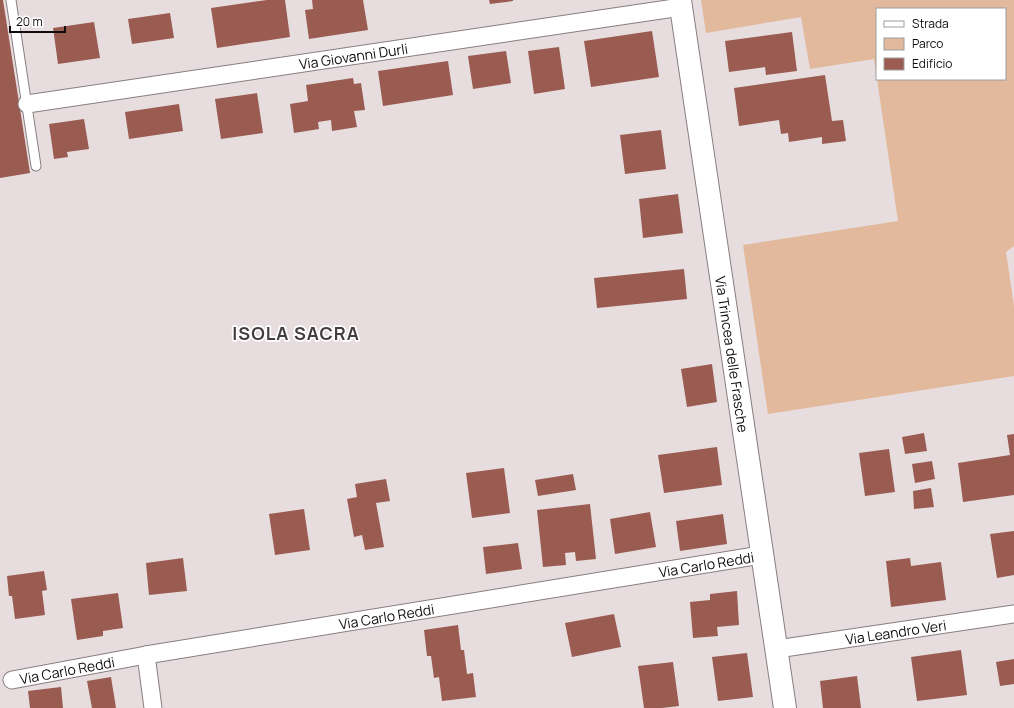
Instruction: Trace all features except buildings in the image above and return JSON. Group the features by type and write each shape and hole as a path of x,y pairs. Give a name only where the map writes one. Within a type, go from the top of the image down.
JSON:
{"street":[{"name":"Via Giovanni Durli","path":"27,104 680,4"},
{"name":"Via Trincea delle Frasche","path":"680,4 785,708"},
{"name":"Via Carlo Reddi","path":"12,680 146,655 762,555"},
{"name":"Via Leandro Veri","path":"777,650 1014,614"},
{"path":"146,655 153,708"}],"lane":[{"path":"11,0 36,166"}],"green space":[{"path":"701,0 1014,0 1014,246 1006,252 1014,306 1014,376 768,414 743,245 898,221 877,80 1006,80 1006,8 876,8 876,72 874,59 810,69 801,17 706,33"}],"district":[{"name":"ISOLA SACRA","path":"296,333"}]}
